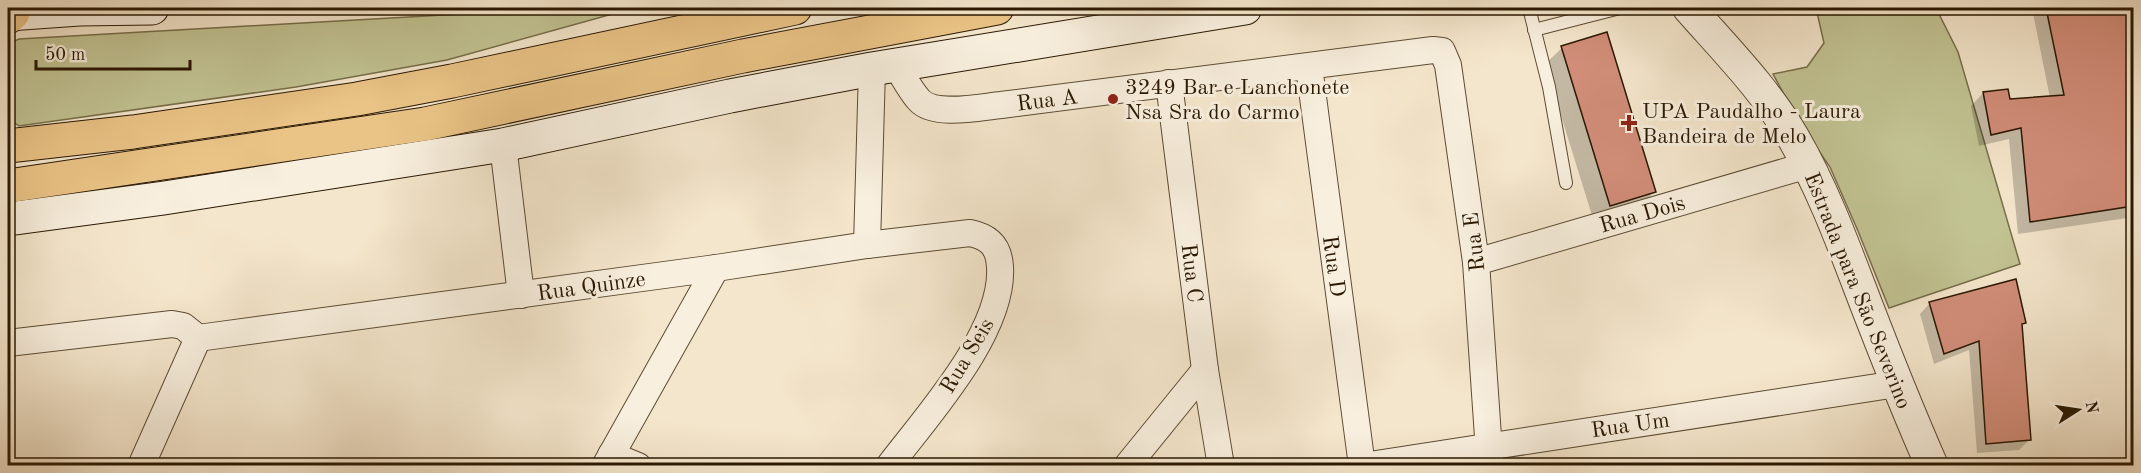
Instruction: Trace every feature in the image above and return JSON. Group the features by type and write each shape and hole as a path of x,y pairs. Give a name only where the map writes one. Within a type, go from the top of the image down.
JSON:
{"highway":[{"path":"9,145 133,132 357,99 795,8"},
{"path":"8,186 425,124 743,56 997,8"}],"main road":[{"path":"9,14 152,8"},
{"path":"8,219 165,198 503,145 730,96 884,67 1245,8"}],"street":[{"name":"Estrada para São Severino","path":"1689,8 1765,96 1793,137 1808,165 1932,465"},
{"name":"Rua A","path":"884,67 926,106 945,109 1001,105 1433,50"},
{"name":"Rua E","path":"1433,50 1442,51 1448,64 1476,262 1489,455"},
{"path":"867,245 884,67"},
{"name":"Rua D","path":"1309,67 1362,465"},
{"name":"Rua C","path":"1169,83 1205,370 1220,464"},
{"path":"503,145 521,295"},
{"name":"Rua Dois","path":"1476,262 1808,165"},
{"name":"Rua Quinze","path":"198,338 716,268 867,245 970,233 983,236"},
{"name":"Rua Seis","path":"889,465 956,376 990,321 1001,276 1000,256 994,244 983,236"},
{"path":"638,465 608,460 716,268"},
{"path":"8,343 171,324 183,326 198,338 141,465"},
{"path":"1127,465 1205,370"},
{"name":"Rua Um","path":"1362,465 1489,455 1897,384"}],"lane":[{"path":"1529,8 1549,87 1566,183"},
{"path":"1534,30 1620,8"}],"green space":[{"path":"568,8 634,8 447,60 296,87 19,126 8,118 8,44 19,39"},
{"path":"1816,8 1936,8 1958,52 2020,264 1889,308 1830,167 1799,122 1773,74 1807,67 1824,43"}],"building":[{"path":"2046,8 2133,8 2133,206 2030,222 2021,128 1991,135 1983,92 2008,89 2010,99 2064,95"},
{"path":"1607,32 1656,192 1610,206 1561,46"},
{"path":"2016,279 2026,323 2022,324 2031,440 1986,444 1979,341 1944,354 1929,302"}],"place":[{"name":"3249 Bar e Lanchonete Nsa Sra do Carmo","path":"1113,99"},
{"name":"UPA Paudalho - Laura Bandeira de Melo","path":"1629,123"}]}
